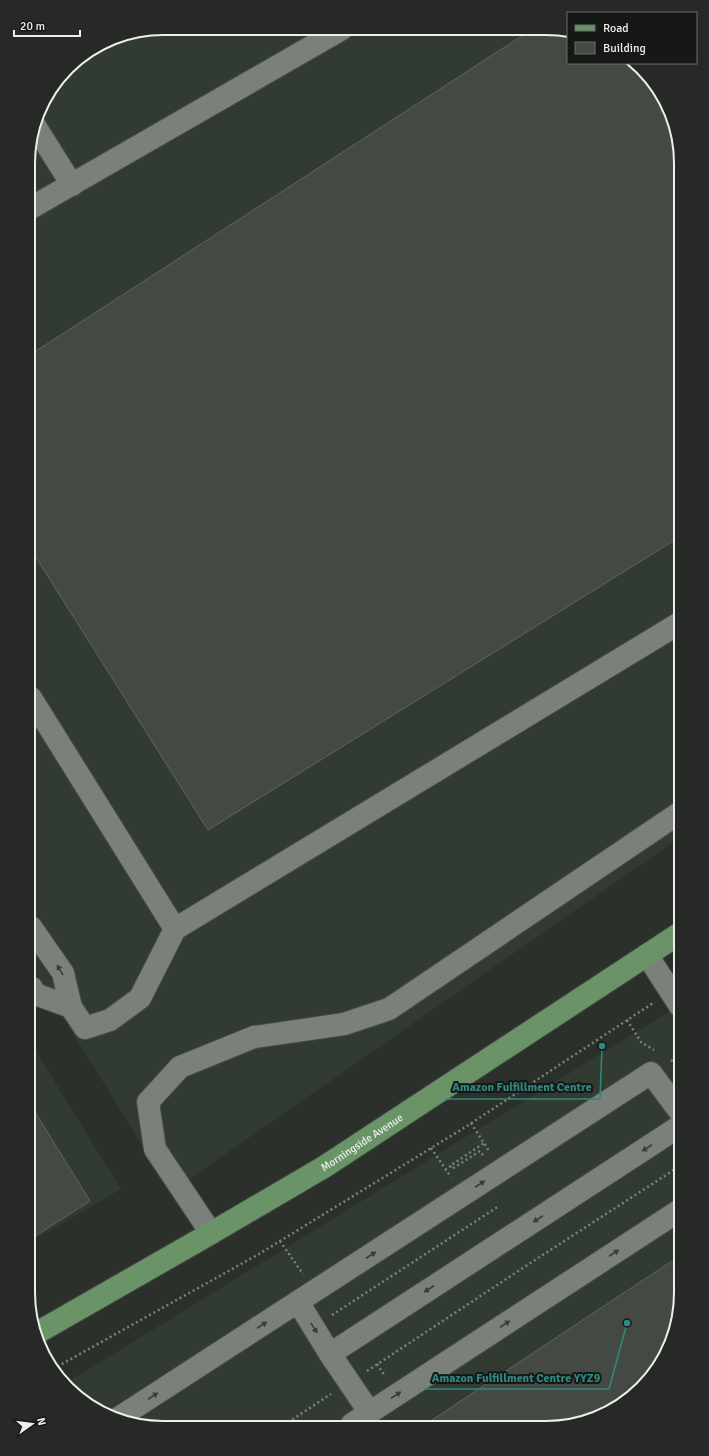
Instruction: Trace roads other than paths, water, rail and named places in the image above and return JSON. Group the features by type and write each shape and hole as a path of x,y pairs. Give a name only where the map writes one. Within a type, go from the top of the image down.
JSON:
{"main road":[{"name":"Morningside Avenue","path":"41,1331 211,1234 324,1167 674,937"}],"lane":[{"path":"35,206 332,35"},
{"path":"39,132 72,185"},
{"path":"35,931 63,973 71,1007 86,1028 110,1020 140,998 175,929 674,626"},
{"path":"35,704 175,929"},
{"path":"211,1234 155,1149 148,1102 180,1067 254,1037 344,1024 389,1009 674,816"},
{"path":"647,955 674,996"},
{"path":"35,994 71,1007"},
{"path":"124,1415 651,1073 674,1104"},
{"path":"330,1354 674,1130"},
{"path":"298,1302 349,1382 361,1419 674,1214"}],"place":[{"name":"Amazon Fulfillment Centre","path":"602,1046"},
{"name":"Amazon Fulfillment Centre YYZ9","path":"627,1323"}]}
